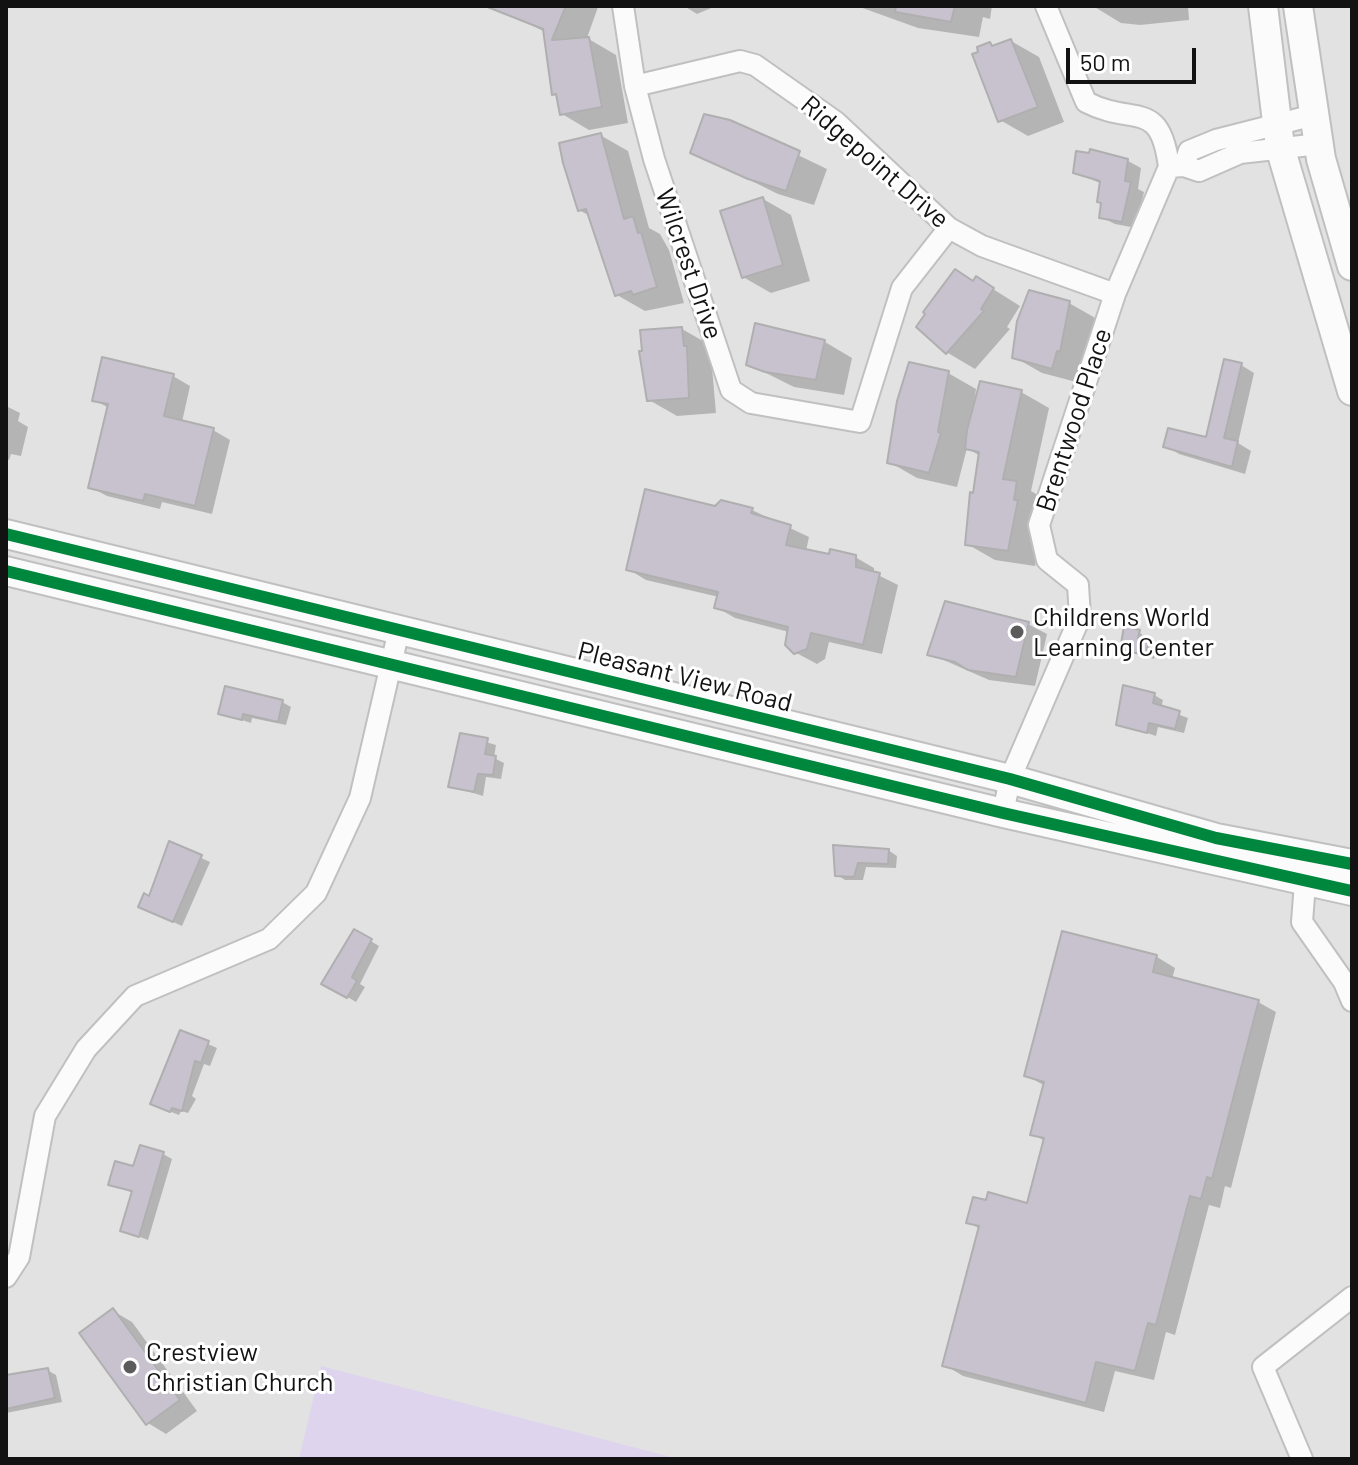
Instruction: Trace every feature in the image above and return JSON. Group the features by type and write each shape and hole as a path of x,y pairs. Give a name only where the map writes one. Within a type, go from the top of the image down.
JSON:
{"main road":[{"path":"1263,6 1280,137 1348,361 1352,391"},
{"path":"1298,6 1319,144 1352,266"},
{"name":"Pleasant View Road","path":"6,534 1010,779 1216,838 1350,885"},
{"name":"Pleasant View Road","path":"6,571 1003,813 1305,883 1350,885"},
{"path":"689,735 697,703"}],"street":[{"name":"Wilcrest Drive","path":"623,6 635,86 670,210 731,390 751,403 860,422 902,288 949,228"},
{"path":"1046,6 1086,102 1107,113 1141,117 1155,124 1165,137 1176,166"},
{"name":"Ridgepoint Drive","path":"635,86 740,61 755,65 836,122 949,228 982,246 1115,294"},
{"name":"Brentwood Place","path":"1280,137 1314,115"},
{"name":"Brentwood Place","path":"1003,813 1010,779 1080,617 1078,585 1047,560 1039,525 1115,294 1176,166 1189,151 1216,140 1280,137 1319,144"},
{"path":"6,1277 19,1257 45,1116 86,1049 135,996 269,939 316,893 360,798 399,630"},
{"path":"1305,883 1302,922 1344,982 1352,1001"},
{"path":"1302,1459 1263,1367 1352,1297"}],"shaded area":[{"path":"321,1366 679,1459 299,1459"}],"building":[{"path":"485,6 566,6 552,40 589,37 602,107 560,115 556,94 552,95 543,29"},
{"path":"896,6 955,6 951,22 895,12"},
{"path":"1011,39 1038,107 998,122 972,54 978,52 977,47 990,42 992,46"},
{"path":"704,114 730,120 800,151 786,191 748,179 690,153"},
{"path":"601,133 624,219 633,216 638,233 641,232 657,287 633,295 631,291 615,296 586,209 578,211 559,143"},
{"path":"1090,149 1128,159 1125,181 1131,182 1122,222 1099,218 1101,203 1097,202 1100,181 1073,173 1076,151 1089,153"},
{"path":"763,197 783,265 742,278 720,211"},
{"path":"955,269 973,281 976,276 994,288 981,309 984,311 946,354 916,327 925,314 923,312"},
{"path":"1029,290 1070,301 1060,352 1057,351 1052,369 1012,358 1017,321"},
{"path":"755,323 825,340 816,380 765,372 746,365"},
{"path":"682,327 684,346 687,346 689,398 647,401 639,351 642,351 640,330"},
{"path":"102,357 174,374 164,416 214,428 195,506 145,494 143,501 88,488 108,404 92,401"},
{"path":"1224,359 1242,363 1224,438 1238,441 1232,467 1163,447 1168,428 1206,437"},
{"path":"909,362 949,371 938,432 941,433 929,473 887,463 897,401"},
{"path":"980,381 1022,390 1003,479 1017,481 1014,500 1018,500 1008,551 965,545 970,492 973,493 979,452 965,449"},
{"path":"645,489 715,506 721,500 753,508 751,513 791,525 786,545 829,554 830,549 856,555 856,567 880,573 863,645 811,633 807,649 794,654 785,645 788,627 714,608 718,592 626,570"},
{"path":"945,601 1029,622 1016,677 968,670 955,662 927,655"},
{"path":"1124,626 1140,630 1138,638 1149,640 1146,655 1120,650"},
{"path":"1123,685 1155,693 1153,703 1180,711 1175,729 1149,723 1147,733 1116,725"},
{"path":"225,686 283,700 278,722 243,714 242,720 218,714"},
{"path":"460,733 488,738 485,754 496,756 493,775 478,774 474,792 448,787"},
{"path":"169,841 202,855 173,922 138,907 144,893 149,896"},
{"path":"833,845 889,849 888,864 858,863 854,877 835,876"},
{"path":"354,929 372,939 352,977 357,981 347,998 321,984"},
{"path":"1062,931 1157,955 1153,972 1259,1000 1212,1179 1207,1177 1201,1199 1190,1196 1156,1325 1148,1323 1135,1371 1096,1362 1086,1403 942,1366 979,1226 966,1223 973,1197 986,1200 988,1192 1027,1203 1044,1138 1030,1135 1044,1082 1024,1076"},
{"path":"180,1030 209,1041 201,1063 195,1061 182,1111 172,1108 170,1112 150,1104"},
{"path":"140,1145 164,1152 139,1237 120,1231 132,1191 108,1185 115,1161 133,1166"},
{"name":"Crestview Christian Church","path":"113,1308 180,1400 146,1425 79,1333"},
{"path":"48,1368 55,1398 6,1409 6,1375"}],"cycle path":[{"path":"6,534 1010,779 1216,838 1352,864"},
{"path":"6,571 1003,813 1352,891"}],"place":[{"name":"Childrens World Learning Center","path":"1017,632"},
{"name":"Crestview Christian Church","path":"130,1367"}]}
